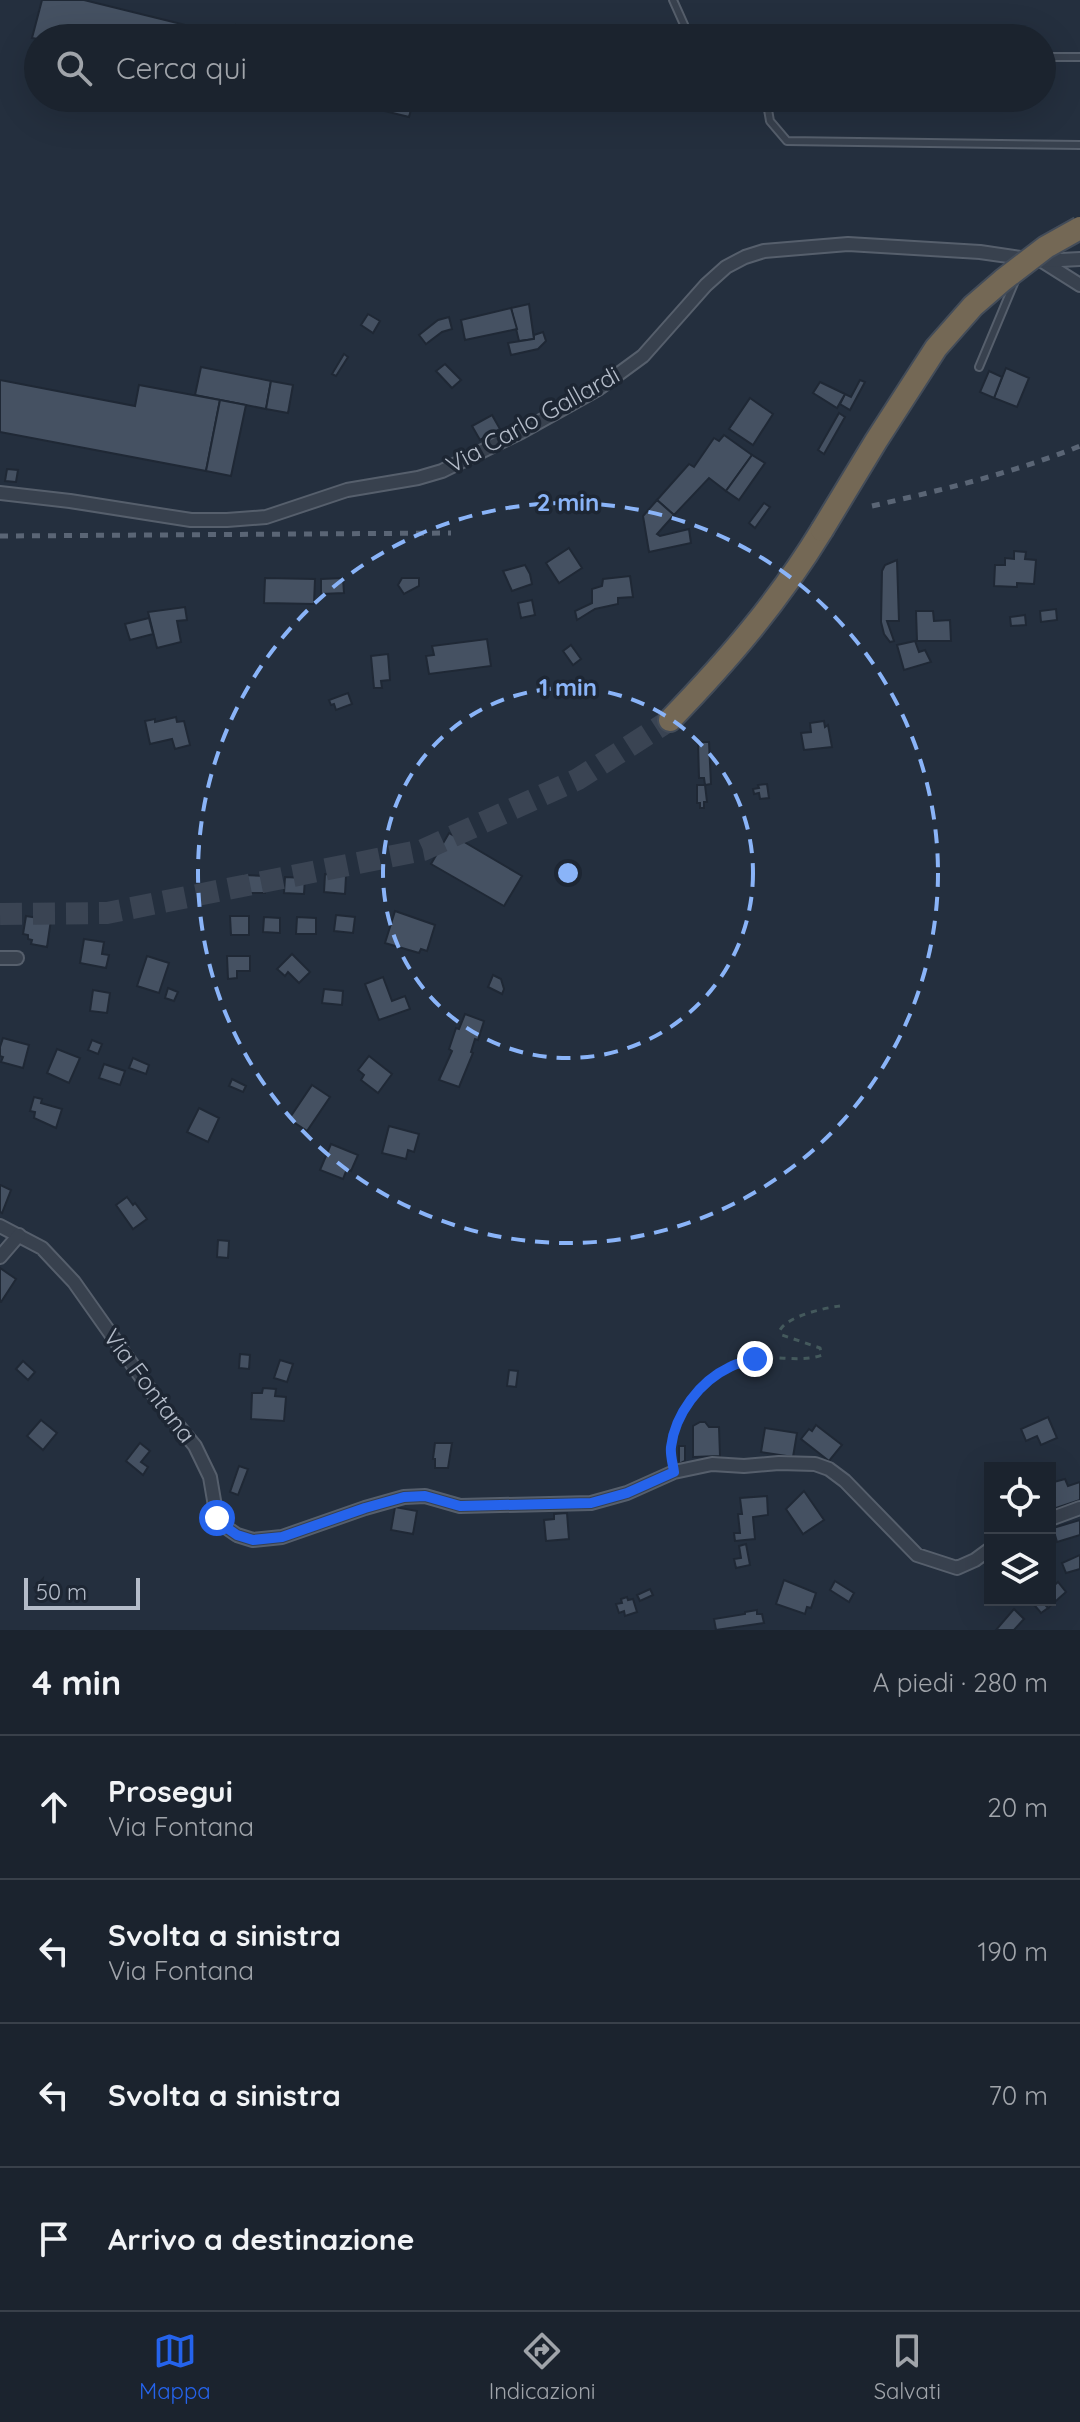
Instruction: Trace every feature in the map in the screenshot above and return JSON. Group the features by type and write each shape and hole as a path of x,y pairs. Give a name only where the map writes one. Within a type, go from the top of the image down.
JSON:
{"highway":[{"path":"670,720 763,618 936,348 973,306 1003,280 1046,247 1080,228"}],"street":[{"name":"Via Carlo Gallardi","path":"0,493 191,520 266,517 347,490 442,471 521,432 621,374 643,356 706,285 726,267 745,257 764,251 848,244 980,252 1042,261 1080,259"},
{"path":"1042,261 1080,285"},
{"path":"0,958 17,958"},
{"name":"Via Fontana","path":"0,1226 42,1248 74,1282 158,1401 195,1446 210,1477 217,1518 237,1535 253,1540 282,1537 404,1497 425,1496 460,1506 591,1503 627,1493 674,1472 712,1464 744,1466 779,1463 815,1464 829,1469 845,1481 917,1555 957,1568 984,1553"},
{"path":"0,1257 19,1235"},
{"path":"1056,1517 1080,1508"}],"lane":[{"path":"673,0 684,24"},
{"path":"1056,57 1080,57"},
{"path":"768,112 770,121 787,141 1080,145"},
{"path":"979,367 1023,259"}],"path":[{"path":"674,1472 671,1450 676,1423 690,1400 730,1366 755,1359 822,1355 820,1348 782,1335 780,1330 783,1324 805,1315 840,1306"}],"building":[{"path":"42,0 84,0 181,24 36,24"},
{"path":"389,112 410,112 409,117"},
{"path":"529,304 534,339 519,341 511,308"},
{"path":"511,308 517,329 465,340 461,320"},
{"path":"368,314 380,321 373,333 361,325"},
{"path":"449,317 452,329 426,344 419,335 438,320"},
{"path":"543,332 546,341 538,349 511,355 508,343 534,339 534,335"},
{"path":"344,354 348,357 336,376 332,374"},
{"path":"445,364 461,380 452,388 436,371"},
{"path":"201,367 271,381 266,409 195,395"},
{"path":"1006,368 1029,378 1017,407 994,398"},
{"path":"989,371 1002,377 994,398 980,392"},
{"path":"0,380 135,406 139,385 220,400 206,471 0,432"},
{"path":"860,380 865,382 850,410 840,404 845,394 851,397"},
{"path":"271,381 293,385 288,413 266,409"},
{"path":"820,382 845,394 837,408 813,393"},
{"path":"750,398 773,414 753,445 729,429"},
{"path":"220,400 246,405 231,476 206,471"},
{"path":"839,413 845,417 824,454 818,450"},
{"path":"492,415 500,429 480,440 472,426"},
{"path":"724,435 752,455 726,491 709,478 674,515 657,500 689,464 694,467 714,438 719,441"},
{"path":"752,455 765,463 739,500 726,491"},
{"path":"7,469 18,470 16,482 5,481"},
{"path":"657,500 674,515 657,534 660,536 689,529 691,543 649,552 643,516"},
{"path":"764,503 770,507 755,528 749,523"},
{"path":"569,548 582,568 559,583 546,563"},
{"path":"1014,551 1026,552 1025,559 1036,560 1034,584 994,586 995,565 1005,565 1005,558 1014,559"},
{"path":"897,560 899,621 887,621 894,641 890,642 881,622 882,571 885,565"},
{"path":"525,565 532,584 512,591 503,571"},
{"path":"630,576 633,597 618,598 618,604 595,609 577,620 575,611 592,603 592,589 602,586 603,579"},
{"path":"265,578 315,579 314,604 264,603"},
{"path":"343,578 344,593 321,594 321,579"},
{"path":"402,578 419,578 419,586 404,594 398,585"},
{"path":"532,600 535,615 521,618 518,603"},
{"path":"185,607 187,620 177,621 181,642 157,648 148,612"},
{"path":"1056,609 1057,620 1041,622 1040,611"},
{"path":"916,611 933,611 934,621 950,620 951,641 917,641"},
{"path":"1025,615 1026,625 1011,626 1010,617"},
{"path":"149,618 153,634 130,640 125,624"},
{"path":"487,639 491,666 429,674 426,656 434,655 432,646"},
{"path":"915,641 919,652 925,650 931,662 904,670 897,645"},
{"path":"571,645 581,659 573,665 563,651"},
{"path":"388,654 390,680 381,681 382,688 374,688 371,656"},
{"path":"348,693 352,704 336,710 334,704 331,705 329,700"},
{"path":"176,717 177,722 184,721 190,745 175,749 172,739 150,744 145,721"},
{"path":"824,721 825,727 828,725 832,747 804,750 801,733 811,732 810,723"},
{"path":"698,742 709,742 711,784 705,785 704,778 699,778"},
{"path":"767,784 769,798 760,799 759,793 754,794 753,789"},
{"path":"697,785 705,785 707,802 704,802 704,808 697,803"},
{"path":"449,833 522,876 504,906 431,864"},
{"path":"325,874 346,876 345,894 324,892"},
{"path":"244,875 266,876 265,893 244,893"},
{"path":"285,877 305,878 304,894 284,893"},
{"path":"395,911 435,925 427,951 421,949 419,953 385,943"},
{"path":"336,915 355,917 353,933 334,931"},
{"path":"26,916 51,920 47,947 31,944 28,935 23,934"},
{"path":"230,916 249,916 249,935 231,935"},
{"path":"264,917 280,918 280,933 263,932"},
{"path":"297,917 316,918 316,934 296,934"},
{"path":"84,939 104,942 102,954 109,955 106,968 80,963"},
{"path":"292,954 310,972 299,983 288,972 285,976 277,969"},
{"path":"147,956 169,963 159,993 137,986"},
{"path":"227,956 250,956 250,971 237,971 237,978 228,979"},
{"path":"493,975 501,979 502,994 488,987"},
{"path":"383,977 392,1001 405,996 410,1009 379,1020 365,984"},
{"path":"168,988 178,992 174,1001 165,998"},
{"path":"324,989 343,991 342,1005 322,1003"},
{"path":"93,990 110,993 107,1013 90,1011"},
{"path":"465,1014 484,1021 459,1087 439,1080 452,1051 449,1049 456,1028 459,1029"},
{"path":"3,1038 29,1045 23,1068 1,1062"},
{"path":"92,1040 102,1044 98,1054 88,1050"},
{"path":"57,1049 80,1058 69,1083 47,1073"},
{"path":"369,1056 392,1074 378,1093 361,1080 364,1075 358,1070"},
{"path":"133,1058 149,1065 146,1074 129,1068"},
{"path":"104,1064 125,1071 120,1085 99,1078"},
{"path":"232,1079 246,1086 243,1092 229,1086"},
{"path":"312,1085 330,1097 307,1131 289,1119"},
{"path":"34,1097 42,1099 41,1103 62,1109 56,1128 34,1118 35,1112 30,1111"},
{"path":"199,1108 219,1118 208,1142 187,1132"},
{"path":"389,1126 419,1134 414,1152 408,1150 406,1159 382,1153"},
{"path":"331,1144 358,1155 351,1171 347,1169 343,1179 320,1170"},
{"path":"0,1185 11,1190 2,1213 0,1212"},
{"path":"127,1197 147,1219 133,1229 116,1205"},
{"path":"218,1240 229,1241 228,1258 217,1257"},
{"path":"0,1268 16,1279 1,1302 0,1302"},
{"path":"240,1354 250,1355 249,1369 239,1368"},
{"path":"280,1360 293,1364 287,1382 274,1378"},
{"path":"23,1361 35,1372 28,1380 16,1369"},
{"path":"509,1370 518,1371 516,1387 507,1386"},
{"path":"263,1388 276,1389 275,1396 286,1397 284,1421 251,1419 252,1393 262,1393"},
{"path":"1048,1417 1057,1438 1041,1445 1037,1436 1026,1441 1021,1429"},
{"path":"41,1420 57,1433 43,1450 27,1436"},
{"path":"705,1422 709,1427 719,1427 720,1456 693,1457 693,1426"},
{"path":"816,1425 842,1445 829,1461 801,1439"},
{"path":"765,1428 797,1433 793,1457 761,1452"},
{"path":"140,1443 150,1451 141,1462 148,1467 143,1475 126,1461"},
{"path":"435,1443 452,1443 448,1468 435,1468"},
{"path":"679,1446 685,1446 685,1461 679,1464"},
{"path":"239,1466 248,1469 238,1495 230,1492"},
{"path":"1065,1479 1068,1486 1080,1482 1080,1500 1056,1508 1056,1481"},
{"path":"804,1491 824,1520 803,1534 786,1509"},
{"path":"767,1496 768,1515 753,1517 755,1539 735,1541 734,1533 740,1533 740,1498"},
{"path":"395,1507 417,1511 413,1534 391,1530"},
{"path":"567,1513 569,1539 546,1541 544,1520 554,1519 554,1514"},
{"path":"1080,1520 1080,1535 1057,1542 1056,1527"},
{"path":"746,1544 750,1565 736,1568 734,1559 741,1558 739,1546"},
{"path":"1080,1555 1080,1569 1066,1573 1062,1563"},
{"path":"784,1580 816,1593 811,1608 807,1607 805,1614 776,1604"},
{"path":"835,1581 854,1593 849,1602 830,1590"},
{"path":"1058,1582 1066,1592 1056,1601"},
{"path":"650,1589 653,1595 640,1601 637,1595"},
{"path":"627,1597 628,1600 633,1599 637,1612 625,1616 624,1611 619,1613 616,1604"},
{"path":"1035,1606 1048,1608 1041,1613"},
{"path":"1014,1609 1024,1619 1014,1630 996,1630"},
{"path":"757,1610 757,1614 762,1614 764,1623 716,1630 714,1619"}],"tunnel":[{"path":"0,914 107,913 423,850 578,779 670,720"}],"railway":[{"path":"872,506 1003,473 1080,446"},
{"path":"0,536 451,533"}],"route":[{"path":"217,1518 237,1535 253,1540 282,1537 404,1497 425,1496 460,1506 496,1506 591,1503 627,1493 674,1472 671,1450 676,1423 690,1400 730,1366 755,1359"}]}
